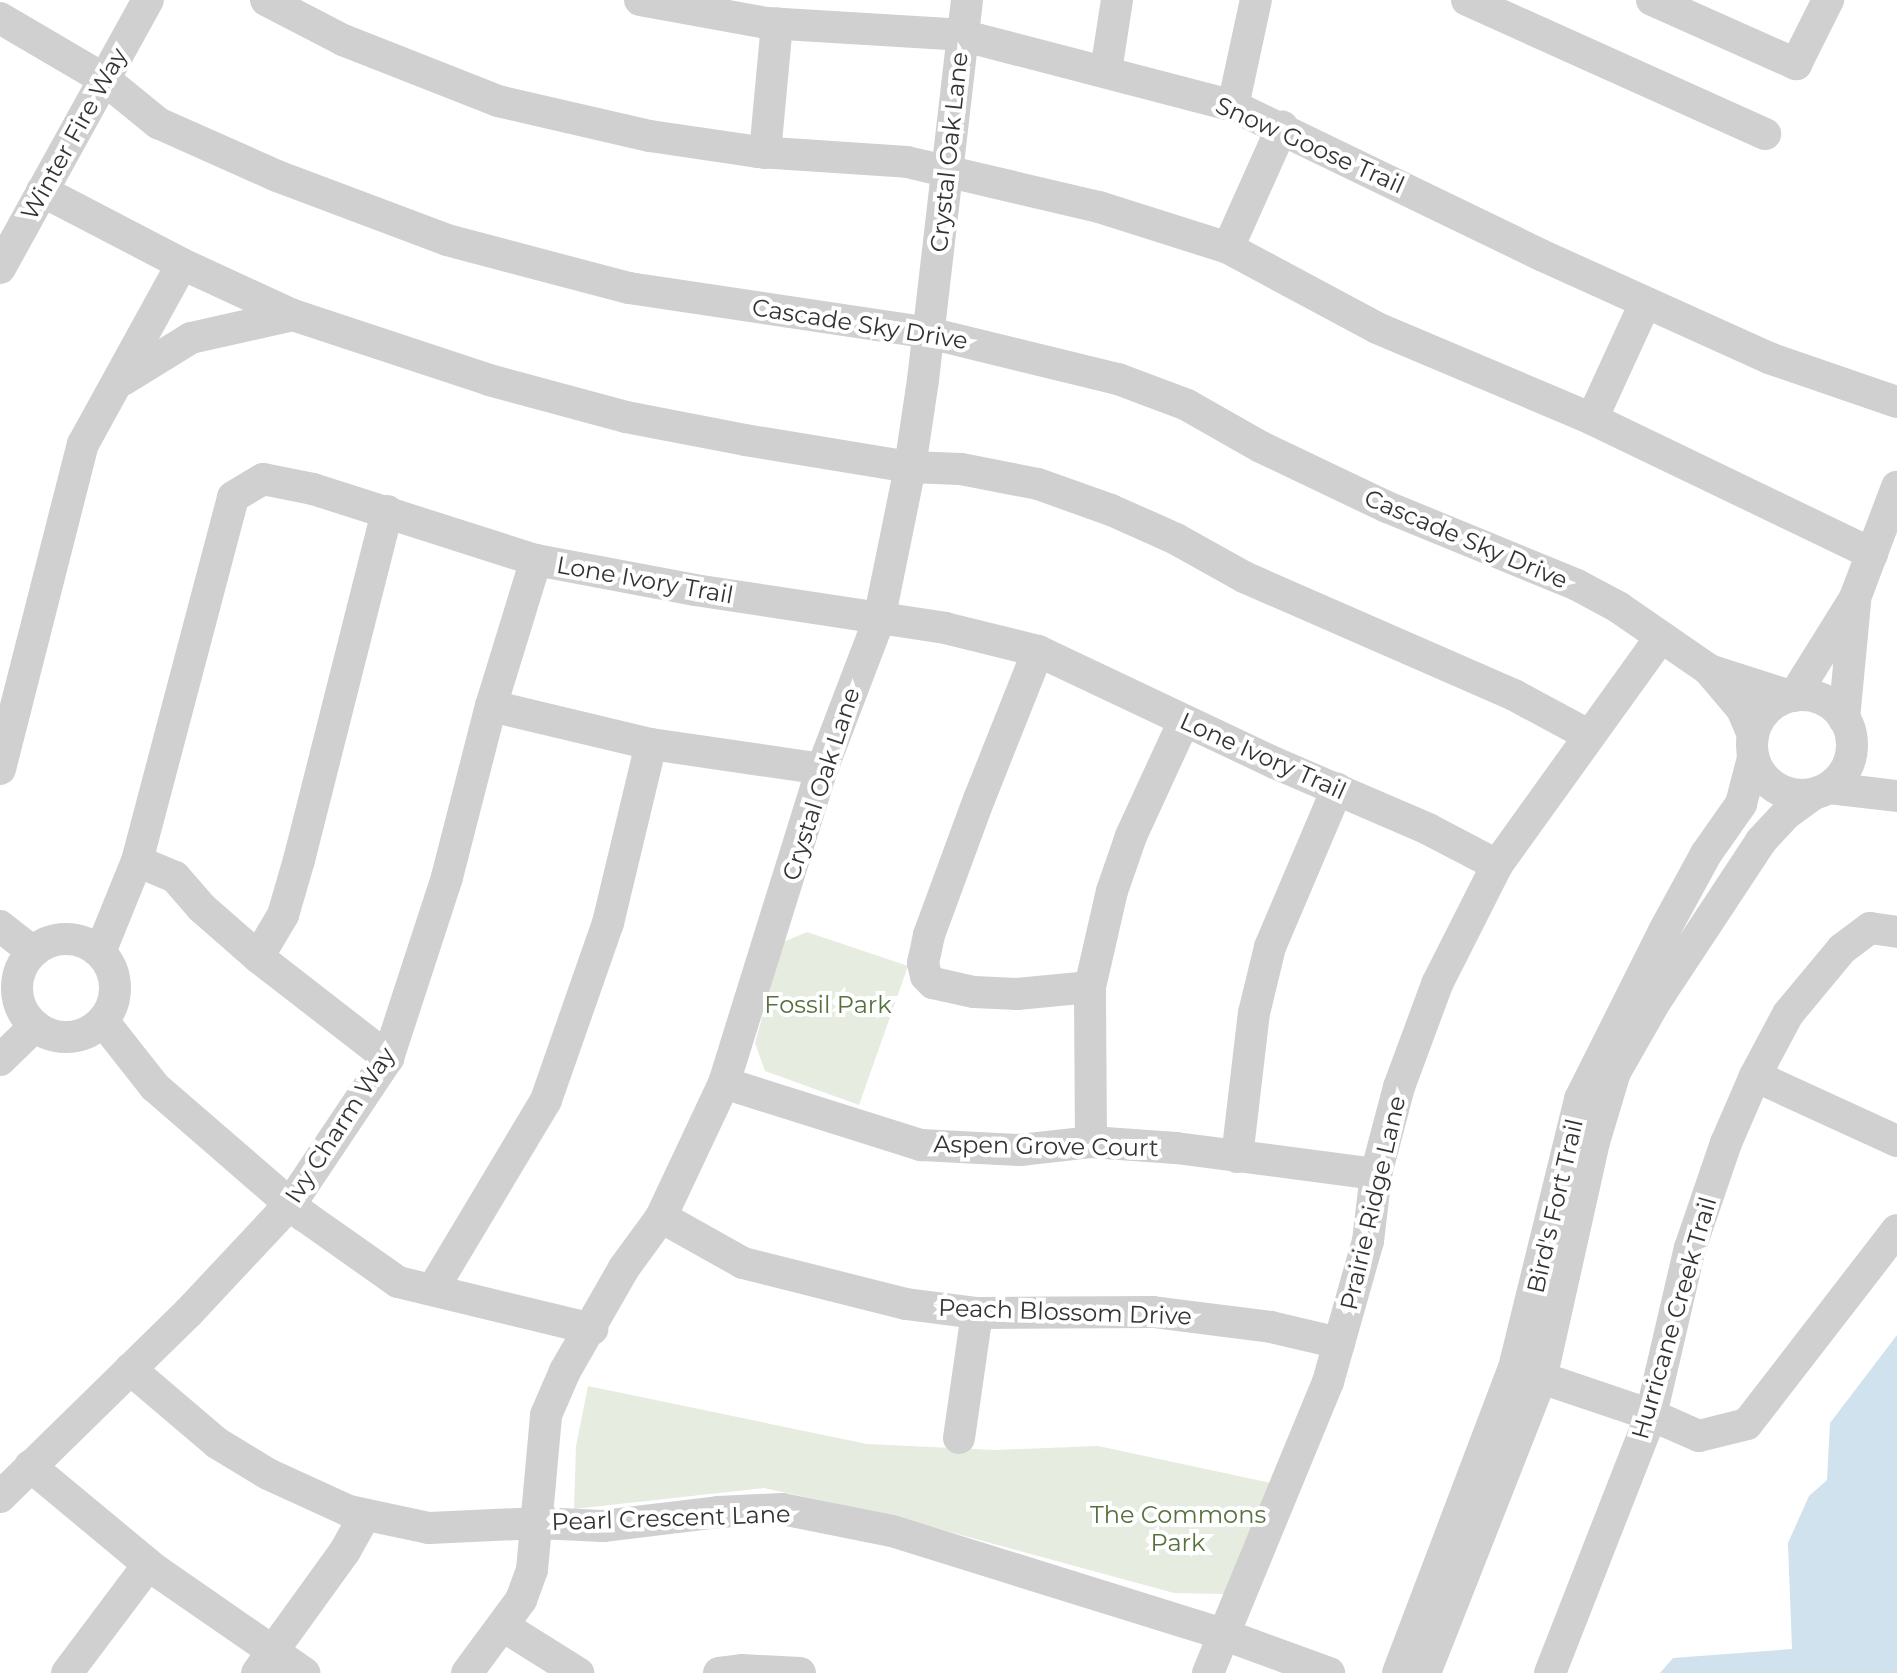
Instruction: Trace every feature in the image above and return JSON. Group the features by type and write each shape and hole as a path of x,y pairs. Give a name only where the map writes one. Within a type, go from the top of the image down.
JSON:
{"street":[{"name":"Winter Fire Way","path":"0,268 148,0"},
{"path":"266,0 343,40 498,101 650,136 765,153 907,162 1099,207 1228,248 1377,328 1592,419 1872,554"},
{"name":"Snow Goose Trail","path":"640,0 777,24 961,35 1233,106 1645,303 1769,358 1897,402"},
{"name":"Crystal Oak Lane","path":"467,1673 521,1600 532,1570 546,1415 565,1371 592,1329 624,1268 661,1217 724,1083 822,769 879,620 910,467 949,171 967,0"},
{"path":"1106,71 1117,0"},
{"path":"1233,106 1256,0"},
{"path":"1467,0 1765,134"},
{"path":"1652,0 1796,64 1825,7"},
{"name":"Cascade Sky Drive","path":"0,18 104,79 158,123 277,176 447,240 629,288 929,333 1118,379 1187,405 1261,447 1387,507 1577,585 1708,669 1742,709 1753,746"},
{"path":"765,153 777,24"},
{"path":"1228,248 1282,127"},
{"path":"42,191 182,264 293,315 489,380 626,417 910,467 961,469 1038,484 1111,510 1176,539 1244,577 1514,695 1590,736"},
{"path":"0,769 83,444 182,264"},
{"path":"1592,419 1645,303"},
{"path":"117,384 191,338 293,315"},
{"name":"Lone Ivory Trail","path":"100,952 137,861 233,497 263,479 313,489 536,560 879,620 945,628 1038,651 1184,721 1469,849 1497,865"},
{"path":"1897,487 1855,598 1792,696 1766,710 1753,746 1769,784 1799,796 1822,791 1897,794"},
{"path":"258,957 283,915 295,874 387,511"},
{"name":"Ivy Charm Way","path":"0,1497 291,1203 388,1058 447,877 491,706 536,560"},
{"path":"1844,719 1855,598"},
{"name":"Prairie Ridge Lane","path":"1208,1673 1328,1382 1368,1241 1376,1174 1399,1087 1437,984 1497,865 1661,637"},
{"path":"1038,651 979,799 929,935 923,963 926,976 933,983 974,992 1017,994 1090,987"},
{"name":"Cascade Sky Drive","path":"1708,669 1792,696"},
{"path":"1792,696 1823,700 1844,719 1850,731 1851,756 1846,769 1822,791"},
{"path":"491,706 651,744 822,769"},
{"path":"1091,1142 1090,987 1116,877 1184,721"},
{"path":"433,1289 546,1100 608,923 651,744"},
{"name":"Bird's Fort Trail","path":"1605,1068 1699,867 1741,804 1753,746"},
{"path":"1851,756 1897,794"},
{"path":"1237,1157 1254,1013 1270,947 1337,789"},
{"name":"Bird's Fort Trail","path":"1425,1673 1528,1374 1559,1176 1580,1099 1655,1002 1761,841 1786,814 1822,791"},
{"path":"137,861 175,877 202,908 258,957 388,1058"},
{"path":"0,926 33,952"},
{"name":"Hurricane Creek Trail","path":"1550,1673 1651,1415 1690,1248 1726,1143 1755,1076 1788,1014 1842,949 1870,928 1897,932"},
{"path":"67,939 85,942 100,952 109,964 115,993 103,1021 88,1032 70,1037 51,1035 35,1026 24,1013 18,989 23,965 33,952 49,942 67,939"},
{"path":"103,1021 155,1087 346,1248 398,1282 592,1329"},
{"path":"0,1060 35,1026"},
{"path":"1755,1076 1897,1141"},
{"name":"Aspen Grove Court","path":"724,1083 921,1145 1020,1150 1091,1142 1376,1174"},
{"name":"Peach Blossom Drive","path":"661,1217 743,1263 906,1304 977,1313 1153,1312 1271,1327 1339,1343"},
{"path":"1528,1374 1651,1415 1699,1436 1747,1424 1897,1230"},
{"path":"959,1438 977,1313"},
{"name":"Pearl Crescent Lane","path":"130,1369 217,1443 268,1474 349,1511 429,1528 538,1523 603,1526 718,1512 782,1509 892,1531 1225,1635 1329,1673"},
{"name":"Bird's Fort Trail","path":"1398,1673 1528,1374"},
{"path":"30,1466 266,1662 304,1673"},
{"path":"266,1662 345,1551 365,1515"},
{"path":"67,1673 148,1565"},
{"path":"503,1626 578,1673"},
{"path":"719,1673 742,1670 800,1673"}],"green space":[{"name":"Fossil Park","path":"807,932 908,966 859,1105 765,1071 755,1043 783,942"},
{"name":"The Commons Park","path":"588,1386 867,1444 995,1450 1098,1446 1271,1483 1225,1594 1174,1593 884,1514 764,1488 574,1509 576,1446"}],"water":[{"path":"1897,1335 1897,1673 1660,1673 1673,1658 1792,1649 1788,1543 1809,1496 1827,1480 1830,1423"}]}
